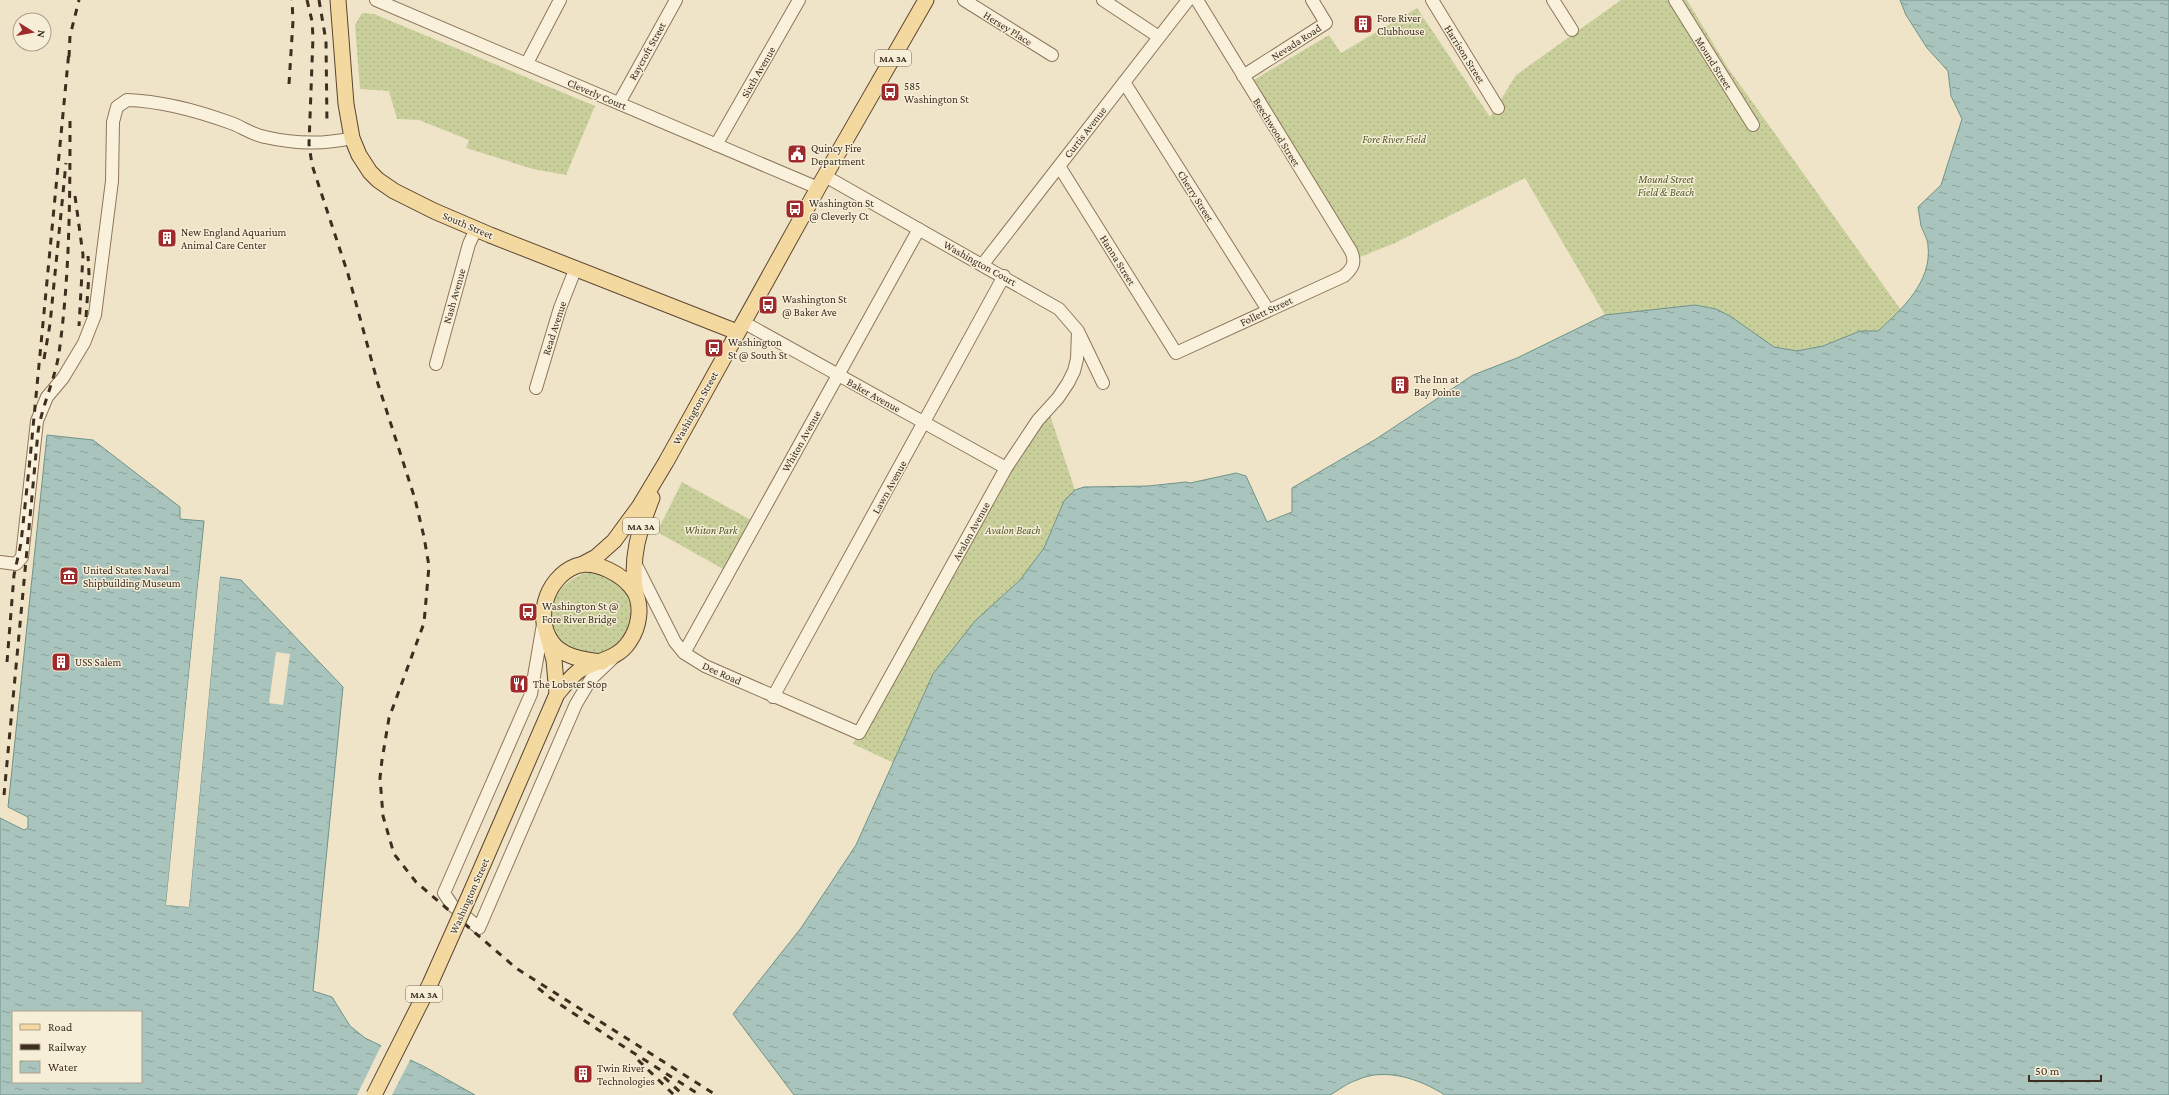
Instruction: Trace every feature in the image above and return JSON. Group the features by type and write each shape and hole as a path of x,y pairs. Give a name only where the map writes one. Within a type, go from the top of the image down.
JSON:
{"main road":[{"name":"South Street","path":"338,0 346,104 352,138 359,155 370,172 378,180 394,191 476,229 575,270 740,327"},
{"name":"Washington Street","path":"581,565 596,557 614,541 639,507 666,462 821,182 926,0"},
{"name":"Washington Street","path":"636,595 632,572 640,528 666,462"},
{"path":"581,565 600,567 616,573 630,586 636,595"},
{"name":"MA 3A","path":"545,628 543,611 548,594 556,581 567,572 581,565"},
{"name":"MA 3A","path":"608,659 625,648 636,629 639,615 636,595"},
{"name":"Washington Street","path":"545,628 554,660 557,694"},
{"path":"545,628 557,647 574,657 608,659"},
{"name":"Washington Street","path":"374,1095 430,984 557,694 579,671 608,659"}],"street":[{"name":"Cleverly Court","path":"376,0 527,63 716,145 821,182"},
{"path":"527,63 560,0"},
{"name":"Raycroft Street","path":"619,103 676,0"},
{"name":"Sixth Avenue","path":"716,145 799,0"},
{"name":"Hersey Place","path":"964,0 1052,55"},
{"path":"1103,0 1159,37"},
{"name":"Curtis Avenue","path":"983,264 1188,0"},
{"name":"Beechwood Street","path":"1197,0 1351,251 1354,258 1354,265"},
{"name":"Nevada Road","path":"1243,76 1326,23 1312,0"},
{"name":"Harrison Street","path":"1432,0 1498,108"},
{"path":"1553,0 1572,30"},
{"name":"Mound Street","path":"1675,0 1753,125"},
{"name":"Cherry Street","path":"1124,82 1268,310"},
{"path":"0,562 16,564 22,557 38,417 47,397 63,378 84,343 95,315 112,181 113,122 117,107 127,100 180,108 229,123 256,135 309,144 331,143 352,138"},
{"name":"Hanna Street","path":"1059,166 1176,353"},
{"name":"Washington Court","path":"821,182 920,229 1059,309 1078,331 1103,383"},
{"name":"Nash Avenue","path":"436,364 467,251 476,229"},
{"name":"Whiton Avenue","path":"684,653 920,229"},
{"name":"Follett Street","path":"1176,353 1344,276 1354,265"},
{"name":"Read Avenue","path":"536,388 560,308 575,270"},
{"name":"Lawn Avenue","path":"773,697 925,423 1004,276"},
{"name":"Baker Avenue","path":"740,327 838,375 1006,468"},
{"name":"Avalon Avenue","path":"859,733 1006,468 1038,420 1058,398 1068,383 1077,359 1078,331"},
{"name":"Dee Road","path":"633,560 670,633 684,653 705,666 773,697 859,733"},
{"path":"545,628 531,694 444,893 452,905 479,928 576,704 592,679 608,659"}],"green space":[{"name":"Mound Street Field & Beach","path":"1621,0 1687,0 1728,68 1901,310 1878,331 1860,331 1823,346 1797,351 1774,347 1716,309 1695,305 1605,315 1525,178 1395,243 1360,257 1252,81 1329,35 1341,53 1417,8 1490,117 1516,75"},
{"path":"362,13 374,14 595,106 566,175 533,169 466,148 469,140 419,120 397,119 389,91 360,89 355,25"},
{"name":"Avalon Beach","path":"1048,409 1075,490 1064,501 1044,548 1020,580 975,621 933,674 894,763 853,744 1006,468"},
{"name":"Whiton Park","path":"682,482 751,520 725,570 657,532"},
{"path":"593,572 611,578 623,589 630,603 630,618 626,633 617,644 604,652 587,653 572,650 560,641 554,630 551,618 552,607 562,588 571,580 581,575"}],"water":[{"path":"1900,0 2169,0 2169,1095 1445,1095 1414,1080 1391,1075 1379,1075 1368,1076 1353,1081 1330,1095 794,1095 733,1014 801,928 856,845 933,674 975,621 1020,580 1044,548 1064,501 1075,490 1084,487 1148,486 1186,482 1190,483 1236,473 1246,476 1267,522 1292,512 1292,488 1376,439 1473,375 1517,358 1605,315 1695,305 1716,309 1730,316 1774,347 1797,351 1823,346 1860,331 1878,331 1914,294 1925,271 1928,259 1928,243 1921,226 1918,207 1941,185 1962,119 1951,96 1948,71 1927,48 1906,15"},
{"path":"47,435 93,440 180,507 180,519 204,521 166,905 189,907 220,577 241,580 343,687 313,991 332,997 350,1026 365,1038 425,1067 475,1095 0,1095 0,818 24,830 28,828 28,817 8,807"}],"pier":[{"path":"199,575 201,575 168,903 187,905 218,577 220,577 189,907 166,905"},
{"path":"276,652 290,654 283,705 269,703"},
{"path":"382,1044 411,1058 392,1095 357,1095"}],"railway":[{"path":"69,57 70,36 79,0"},
{"path":"289,84 293,21 292,0"},
{"path":"307,0 312,21 313,37 309,144 312,165 348,274 378,384 415,499 429,566 424,623 389,718 382,760 380,778 383,816 394,854 416,882 516,968 716,1095"},
{"path":"319,0 326,41 327,125"},
{"path":"7,662 14,575 21,543 30,459 69,51"},
{"path":"4,795 38,432 42,412 57,363 63,323 69,235 70,116"},
{"path":"44,359 50,324 66,163"},
{"path":"75,196 83,255 79,326"},
{"path":"86,317 89,274 88,256"},
{"path":"538,988 615,1041 700,1095"},
{"path":"638,1060 674,1095"},
{"path":"664,1077 683,1095"}],"place":[{"name":"Fore River Clubhouse","path":"1363,24"},
{"name":"585 Washington St","path":"890,92"},
{"name":"Quincy Fire Department","path":"797,154"},
{"name":"Washington St @ Cleverly Ct","path":"795,209"},
{"name":"New England Aquarium Animal Care Center","path":"167,238"},
{"name":"Washington St @ Baker Ave","path":"768,305"},
{"name":"Washington St @ South St","path":"714,348"},
{"name":"The Inn at Bay Pointe","path":"1400,385"},
{"name":"United States Naval Shipbuilding Museum","path":"69,576"},
{"name":"Washington St @ Fore River Bridge","path":"528,612"},
{"name":"USS Salem","path":"61,662"},
{"name":"The Lobster Stop","path":"519,684"},
{"name":"Twin River Technologies","path":"583,1074"}],"park label":[{"name":"Fore River Field","path":"1394,139"}]}
